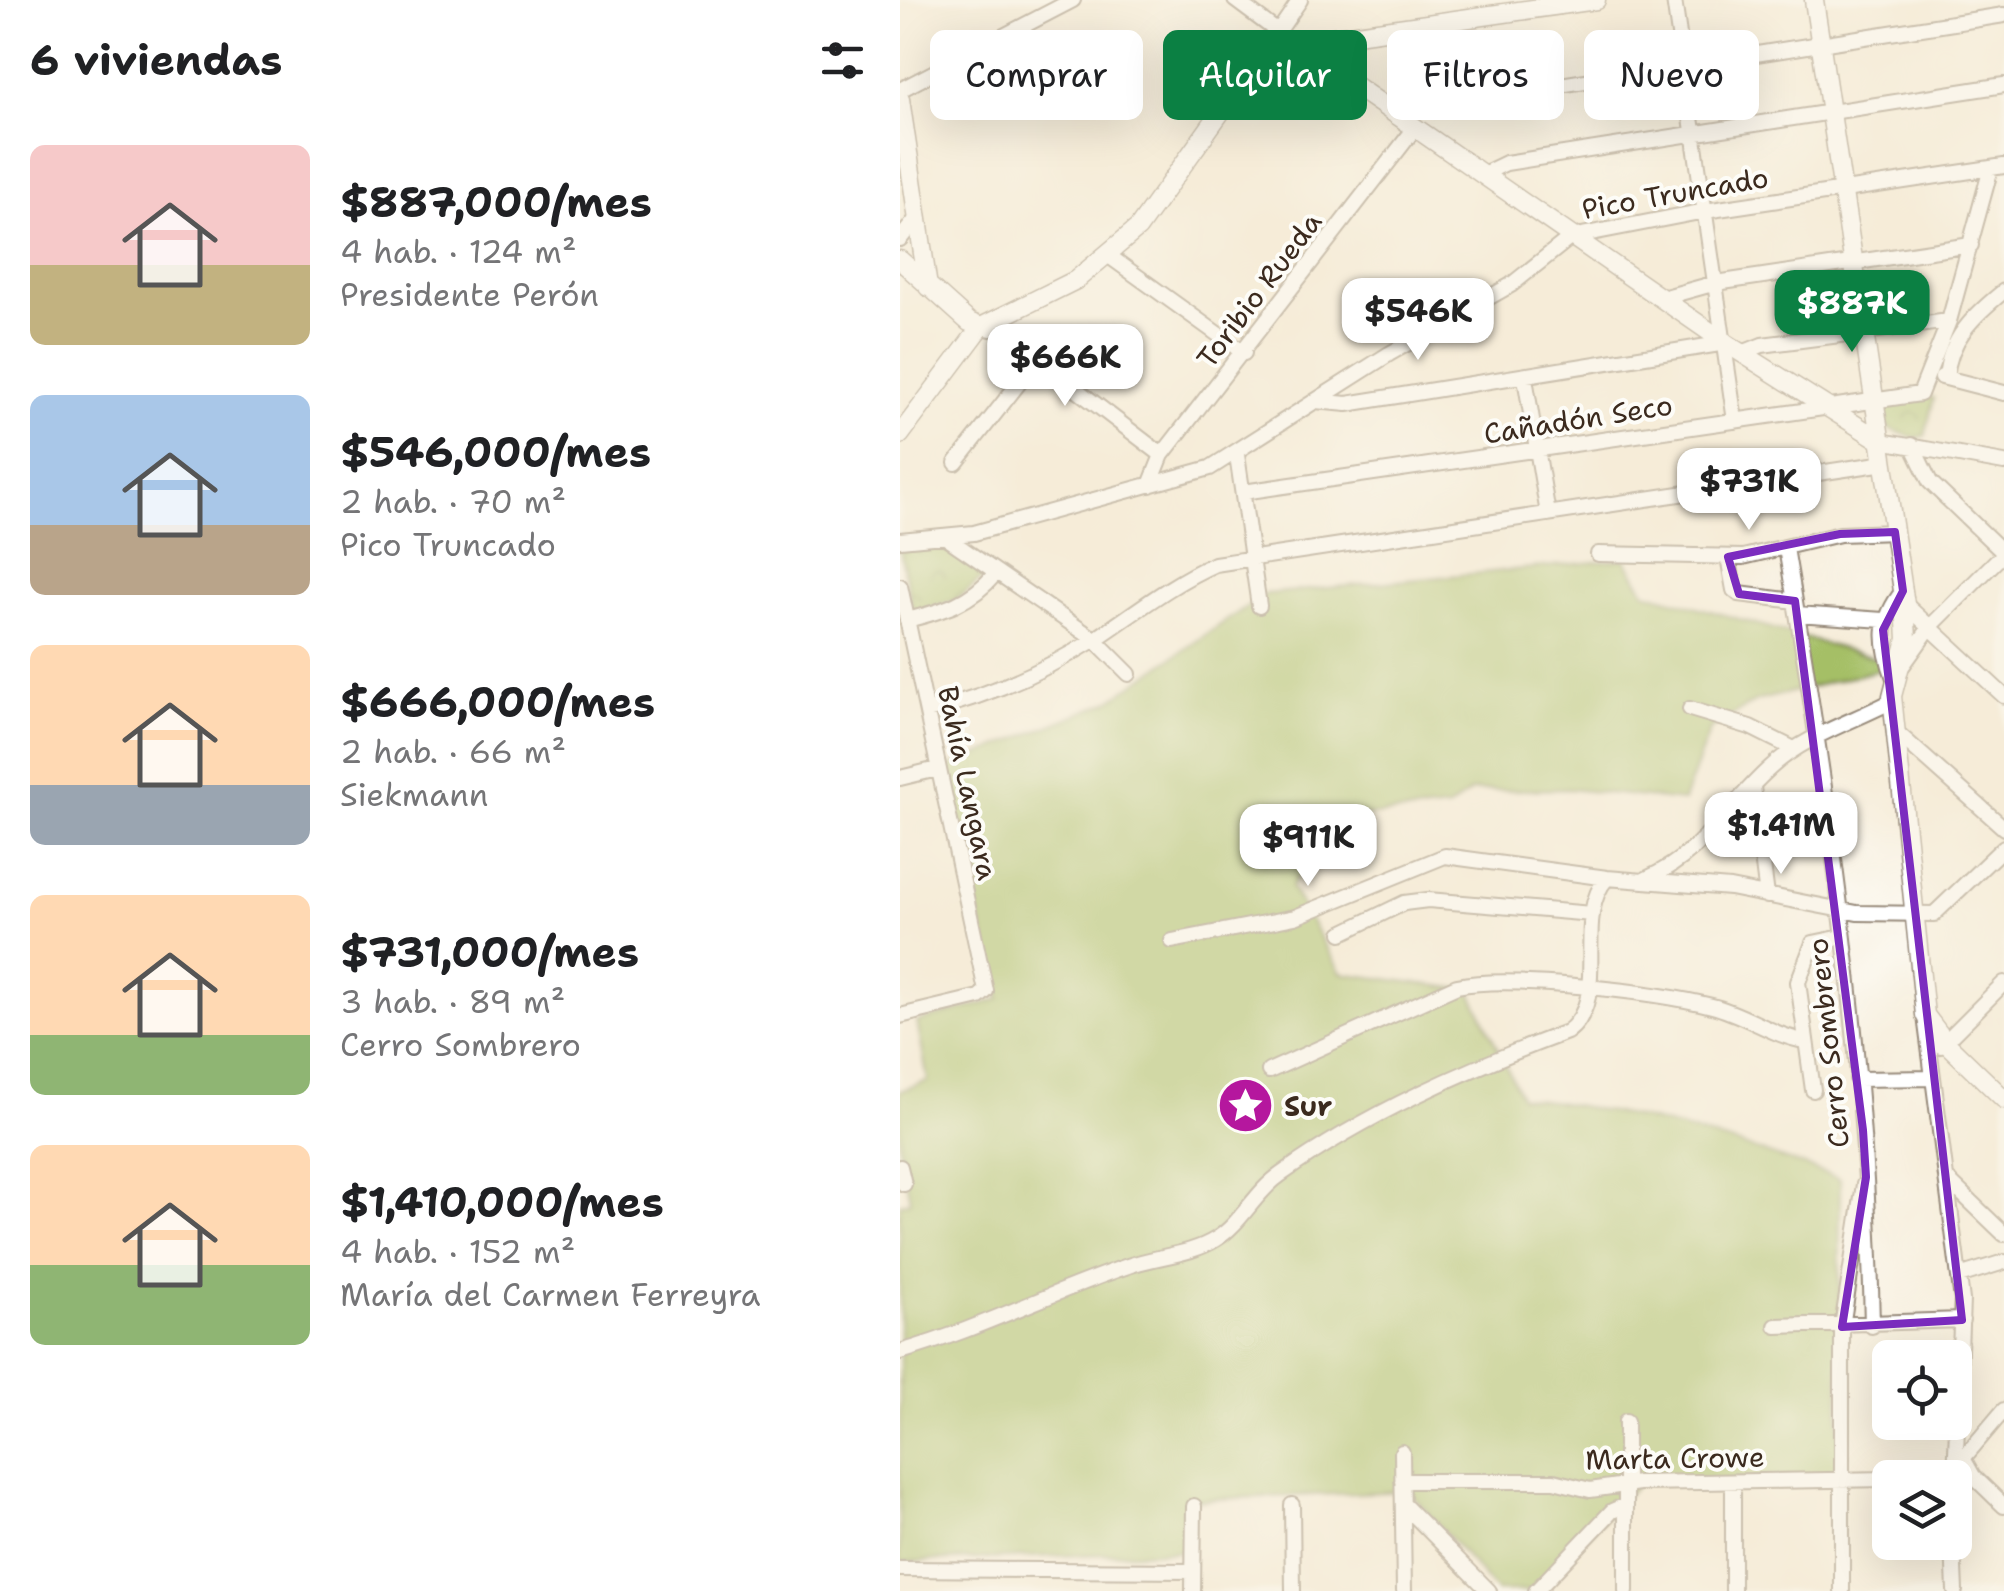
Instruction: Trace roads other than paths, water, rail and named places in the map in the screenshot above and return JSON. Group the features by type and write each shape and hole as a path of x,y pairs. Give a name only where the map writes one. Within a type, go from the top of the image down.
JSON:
{"street":[{"path":"900,90 1072,0"},
{"path":"1235,0 1275,30"},
{"path":"1279,30 1300,0"},
{"path":"1367,33 1596,0"},
{"path":"1674,0 1678,30"},
{"path":"1814,0 1904,598 1907,638 1894,678 1892,701 1925,1016 1937,1048 1932,1078 1959,1276 1962,1320 1958,1460"},
{"path":"1759,54 2004,15"},
{"path":"1407,122 1426,106 1584,81"},
{"path":"1483,174 1506,163 2004,85"},
{"path":"1367,94 1734,348 1881,441 2004,463"},
{"path":"900,99 909,218 928,288"},
{"path":"900,435 981,327 1057,291 1109,256 1138,228 1216,120"},
{"path":"1691,120 1716,283 1734,348 1735,421"},
{"name":"Toribio Rueda","path":"1150,485 1162,455 1244,353 1407,122"},
{"path":"1939,376 1949,321 1997,167"},
{"name":"Pico Truncado","path":"900,540 990,529 1190,476 1237,454 1315,401 1510,285 1570,237 1704,211 1997,167"},
{"path":"900,239 909,218"},
{"path":"1662,298 1716,283 1971,245"},
{"path":"1109,256 1244,353"},
{"path":"900,260 968,322 1000,331 1162,455"},
{"path":"1939,376 1950,350 1980,310 2004,291"},
{"path":"1315,401 1346,404 1949,321"},
{"path":"956,463 1037,360"},
{"path":"1939,376 2004,394"},
{"name":"Cañadón Seco","path":"1243,492 1920,394 1939,376"},
{"path":"1525,378 1548,514"},
{"path":"1894,678 1932,626 2004,553 1930,482 1912,445"},
{"path":"1237,454 1260,606"},
{"path":"927,711 1002,689 1094,639 1193,574 1250,557 1885,464"},
{"path":"1598,554 1728,557 1840,534 1894,532"},
{"path":"944,536 1094,639 1129,674"},
{"name":"Cerro Sombrero","path":"1786,548 1841,911 1866,1177 1872,1326"},
{"path":"1728,557 1734,590 1739,594 1796,608 1883,620"},
{"path":"907,620 961,604 995,574"},
{"name":"Bahía Langara","path":"900,586 986,991 979,997 900,1016"},
{"path":"1894,678 1886,656 1883,620 1904,598"},
{"path":"1904,598 2004,696"},
{"path":"1646,879 1693,853 1794,749 1892,701"},
{"path":"1690,709 1750,727 1794,749"},
{"path":"1894,730 2004,828"},
{"path":"900,778 937,769"},
{"path":"1753,787 1768,896"},
{"path":"1172,940 1296,916 1445,856 1607,878 1646,879 1841,911 1913,914 1940,910 2004,846"},
{"path":"900,1352 973,1330 1127,1266 1218,1238 1262,1190 1333,1140 1428,1090 1566,1032 1578,1023 1587,989 1592,914 1600,886 1607,878"},
{"path":"1342,933 1404,903 1428,900 1592,914"},
{"path":"1813,1090 1799,970 1813,942 1842,936"},
{"path":"1937,1048 2004,983"},
{"path":"1268,1071 1457,986 1587,989 1711,1006 1806,1042"},
{"path":"1937,1048 2004,1098"},
{"path":"1858,1079 1932,1078"},
{"path":"900,1166 904,1184"},
{"name":"Cerro Sombrero","path":"1842,1591 1842,1327 1866,1177"},
{"path":"1949,1181 2004,1234"},
{"path":"1959,1276 2004,1262"},
{"path":"1776,1326 1842,1327 1962,1320"},
{"path":"1964,1460 2004,1410"},
{"path":"1626,1421 1626,1591"},
{"path":"1402,1452 1404,1591"},
{"path":"1972,1475 2004,1506"},
{"name":"Marta Crowe","path":"1402,1481 1554,1481 1590,1490 1872,1480"},
{"path":"1733,1482 1733,1591"},
{"path":"1403,1504 1488,1591"},
{"path":"1292,1505 1292,1591"},
{"path":"1193,1591 1194,1506"},
{"path":"1536,1591 1612,1511 1626,1506"},
{"path":"1953,1560 1954,1591"},
{"path":"900,1569 1194,1571"}],"place":[{"name":"Sur","path":"1245,1106"}]}
